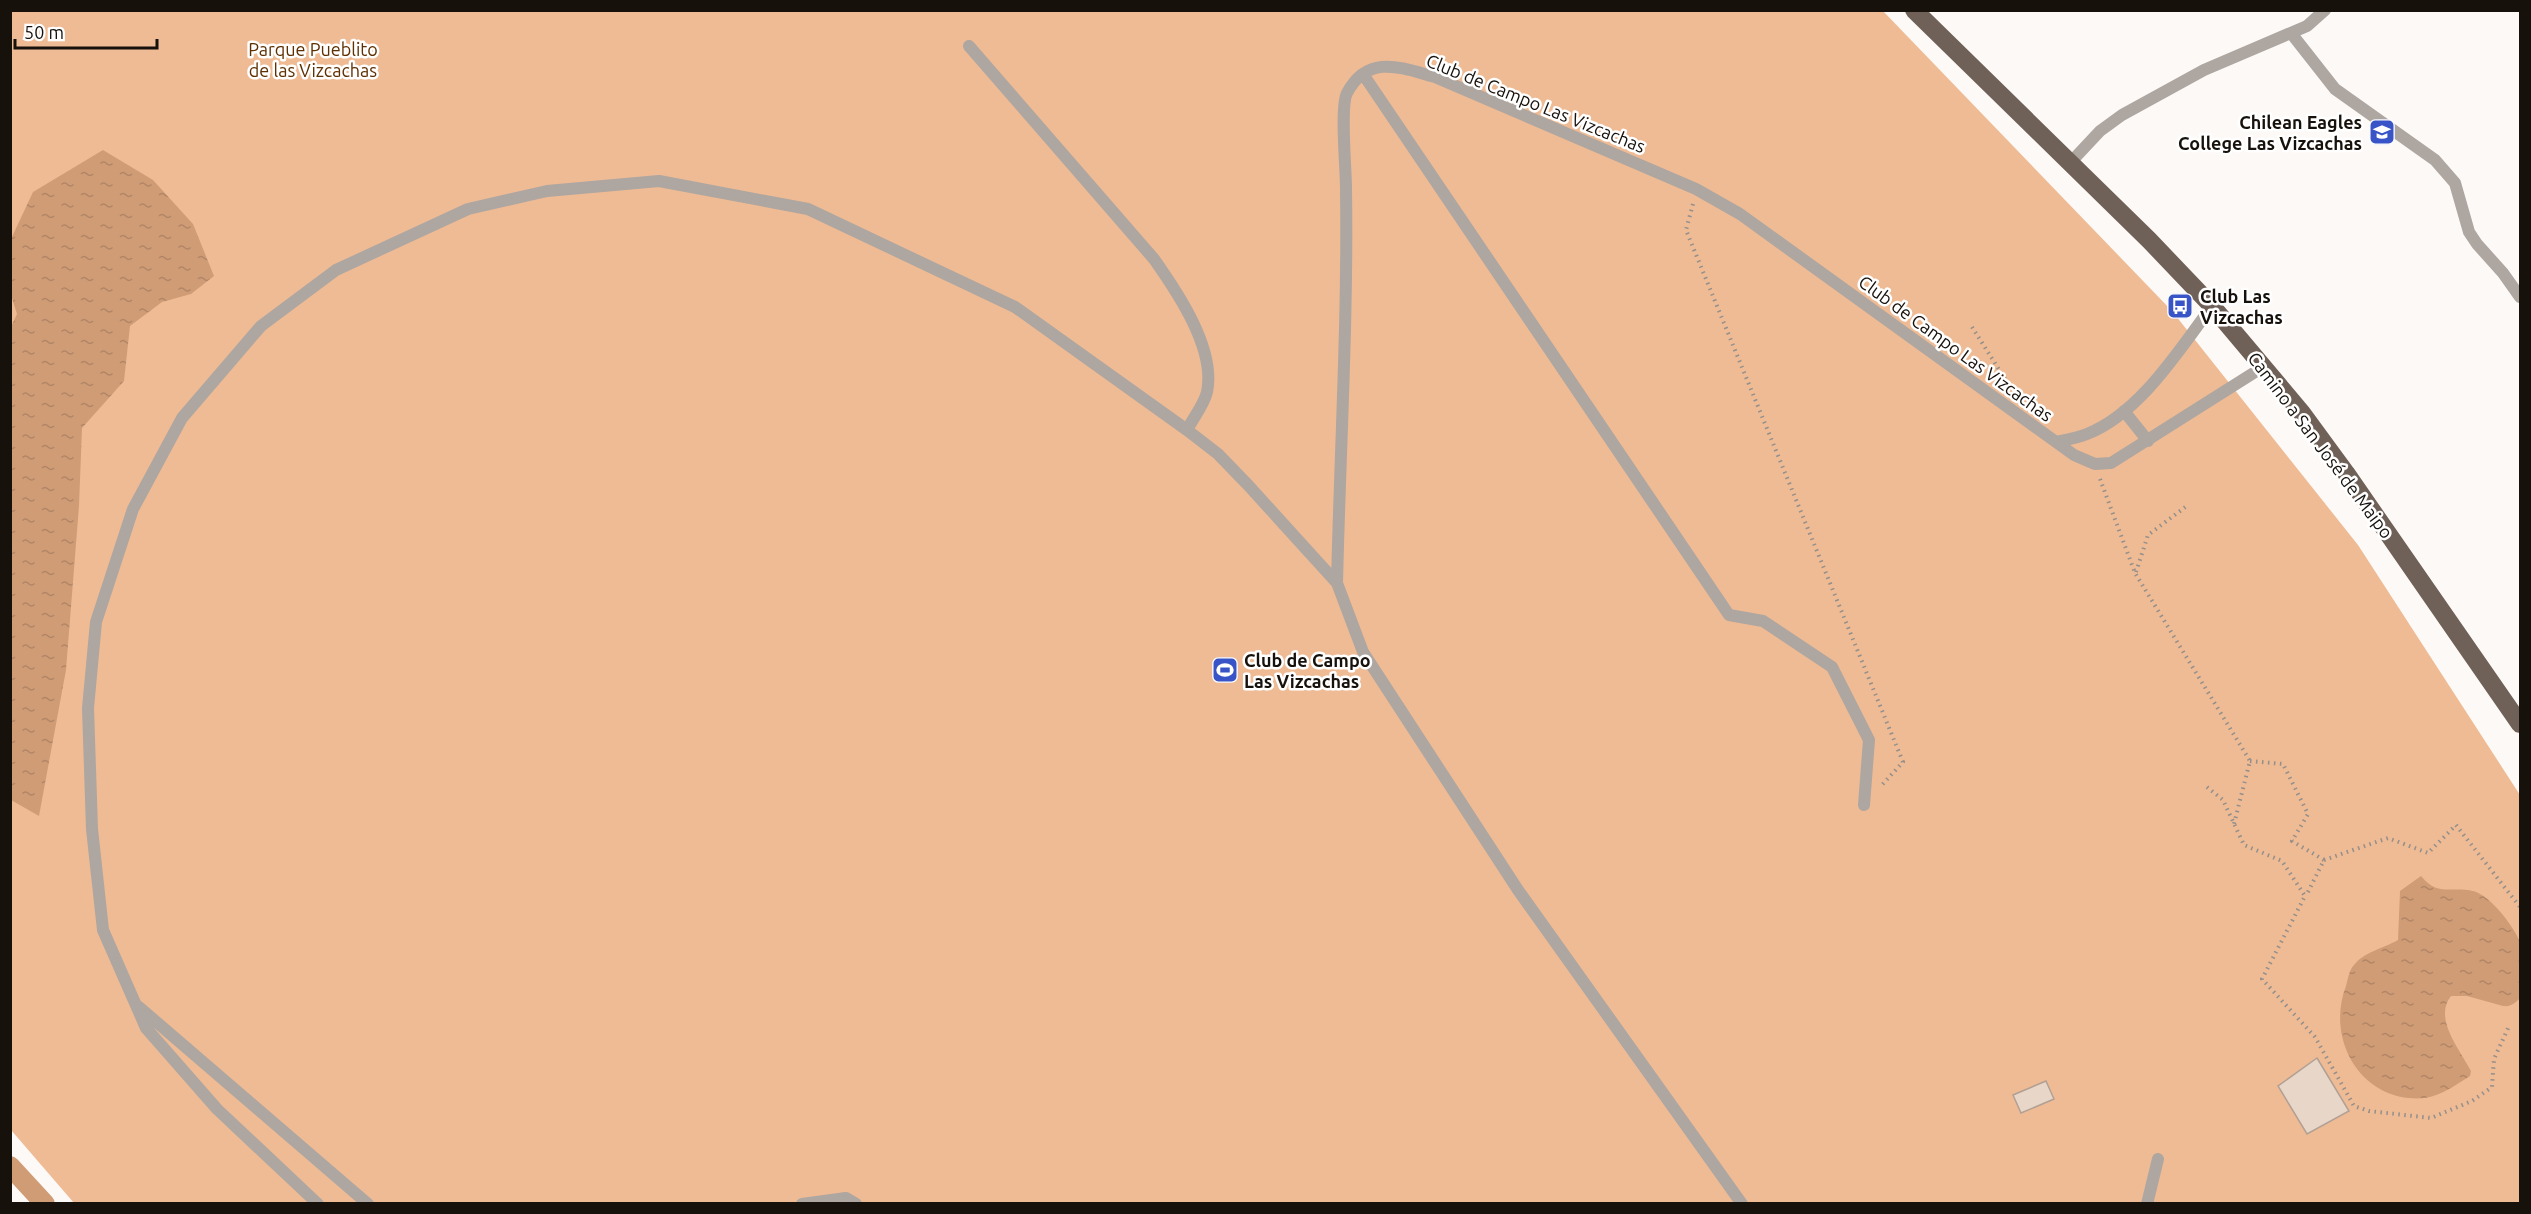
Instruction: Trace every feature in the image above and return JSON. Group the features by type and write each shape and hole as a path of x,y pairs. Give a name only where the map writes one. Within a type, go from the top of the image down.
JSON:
{"main road":[{"name":"Camino a San José de Maipo","path":"1914,10 2156,247 2212,306 2346,473 2520,724"}],"lane":[{"path":"2070,163 2100,131 2122,115 2204,70 2307,27 2325,10"},
{"path":"2291,33 2335,89 2435,160 2449,175 2455,183 2469,232 2520,297"},
{"path":"969,46 1154,259 1172,285 1194,324 1208,365 1207,393 1187,430"},
{"name":"Club de Campo Las Vizcachas","path":"1363,74 1378,67 1391,66 1435,77 1696,189 1740,214 2074,455 2095,464"},
{"path":"1337,584 1346,213 1345,111 1346,94 1363,74 1729,615 1762,621 1832,667 1869,740 1864,805"},
{"path":"318,1203 217,1109 146,1028 103,930 92,829 88,708 96,622 133,509 182,418 261,326 336,270 468,209 547,191 659,181 808,209 1015,307 1218,454 1337,584 1363,652 1518,890 1742,1203"},
{"path":"2503,273 2520,284"},
{"name":"Club de Campo Las Vizcachas","path":"2056,442 2088,434 2135,403 2166,367 2212,306"},
{"path":"2095,464 2111,463 2263,367"},
{"path":"2124,411 2148,441"},
{"path":"136,1004 368,1203"},
{"path":"2147,1203 2158,1159"},
{"path":"802,1203 846,1198 856,1203"}],"path":[{"path":"1696,189 1686,230 1902,762 1864,805"},
{"path":"1972,327 2016,396"},
{"path":"2095,464 2135,573 2250,761 2233,825"},
{"path":"2135,573 2148,535 2188,505"},
{"path":"2250,761 2283,764 2308,814 2292,841 2324,860"},
{"path":"2207,788 2223,800 2244,845 2282,861 2305,896"},
{"path":"2509,1026 2494,1059 2492,1087 2472,1101 2431,1118 2369,1111 2355,1106 2315,1037 2262,979 2324,860 2388,838 2428,853 2456,825 2520,907"}],"green space":[{"name":"Club de Campo Las Vizcachas","path":"10,11 1883,11 2172,311 2358,545 2520,795 2520,1203 74,1203 11,1130"}],"water":[{"path":"103,150 153,180 193,224 214,276 191,294 162,302 130,326 124,381 82,428 79,506 66,670 39,816 11,800 10,329 17,314 11,295 11,239 33,192"},
{"path":"2421,876 2439,889 2473,891 2487,898 2507,919 2517,935 2522,961 2520,998 2513,1004 2503,1006 2467,996 2451,996 2446,1005 2447,1024 2455,1044 2471,1071 2470,1076 2443,1092 2425,1098 2403,1097 2383,1091 2367,1079 2354,1064 2345,1047 2341,1027 2341,1007 2351,969 2363,957 2398,940 2400,891"}],"building":[{"path":"2317,1058 2349,1111 2307,1134 2278,1086"},
{"path":"2046,1081 2054,1099 2021,1113 2013,1095"}],"waterway":[{"path":"10,1166 45,1204"}],"place":[{"name":"Chilean Eagles College Las Vizcachas","path":"2382,132"},
{"name":"Club Las Vizcachas","path":"2180,306"},
{"name":"Club de Campo Las Vizcachas","path":"1225,670"}],"park label":[{"name":"Parque Pueblito de las Vizcachas","path":"313,59"}]}
